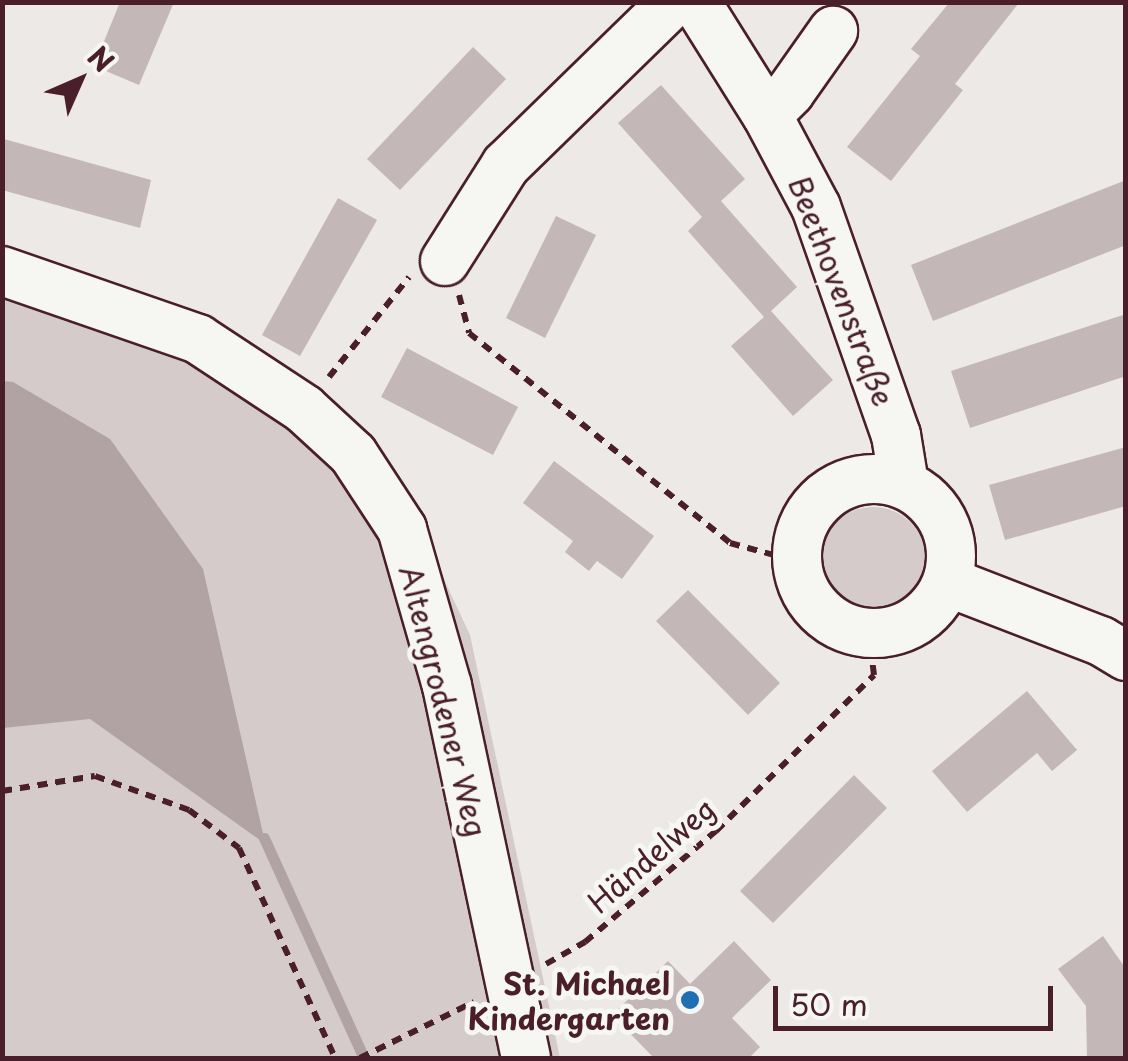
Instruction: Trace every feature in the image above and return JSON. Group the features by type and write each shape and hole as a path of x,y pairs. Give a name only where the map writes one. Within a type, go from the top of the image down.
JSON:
{"street":[{"path":"445,261 506,165 673,2"},
{"name":"Beethovenstraße","path":"696,2 767,115 816,207 896,435 904,484"},
{"path":"767,115 790,92 833,31"},
{"name":"Altengrodener Weg","path":"2,271 198,339 304,409 353,454 402,529 447,686 526,1058"},
{"path":"878,478 904,484 924,496 949,536 948,582 936,604 918,621 894,632 869,634 828,619 800,583 796,561 804,523 828,493 852,482 878,478"},
{"path":"948,582 1101,641 1126,656"}],"path":[{"path":"304,409 409,276 445,261 469,332 730,543 796,561"},
{"name":"Händelweg","path":"360,1058 508,986 585,942 716,831 874,675 869,634"},
{"path":"2,791 95,776 188,810 239,848 335,1058"}],"shaded area":[{"path":"2,253 181,305 392,468 470,635 560,1058 3,1058"},
{"path":"3,381 13,382 110,439 203,569 264,838 260,840 90,719 3,728"},
{"path":"873,507 893,511 910,523 922,540 926,560 922,580 910,597 893,609 873,613 853,609 836,597 824,580 820,560 824,540 836,523 853,511"}],"building":[{"path":"120,2 174,2 139,85 94,66"},
{"path":"949,3 1018,4 955,84 963,90 891,181 847,147 920,56 911,49"},
{"path":"473,47 506,79 400,190 367,159"},
{"path":"661,85 745,179 721,201 797,287 771,311 833,380 793,416 731,346 764,317 688,231 702,217 618,123"},
{"path":"4,139 151,180 140,228 2,190"},
{"path":"1126,180 1126,245 933,321 911,265"},
{"path":"338,198 377,220 300,356 262,335"},
{"path":"556,216 596,235 545,338 506,318"},
{"path":"1126,314 1126,376 970,428 951,371"},
{"path":"407,348 518,407 493,455 381,397"},
{"path":"1126,447 1126,506 1005,540 989,485"},
{"path":"554,461 654,536 622,579 597,561 589,571 565,552 573,541 523,503"},
{"path":"688,590 780,683 748,715 656,621"},
{"path":"1027,691 1077,750 1052,771 1037,753 967,812 932,771"},
{"path":"854,775 887,808 773,923 740,891"},
{"path":"1103,936 1126,969 1126,1058 1087,1058 1086,1006 1058,969"},
{"name":"St. Michael Kindergarten","path":"734,941 771,980 732,1018 760,1047 749,1058 654,1058 612,1015 668,961 690,984"}],"waterway":[{"path":"264,838 364,1058"}],"place":[{"name":"St. Michael Kindergarten","path":"690,1000"}]}
